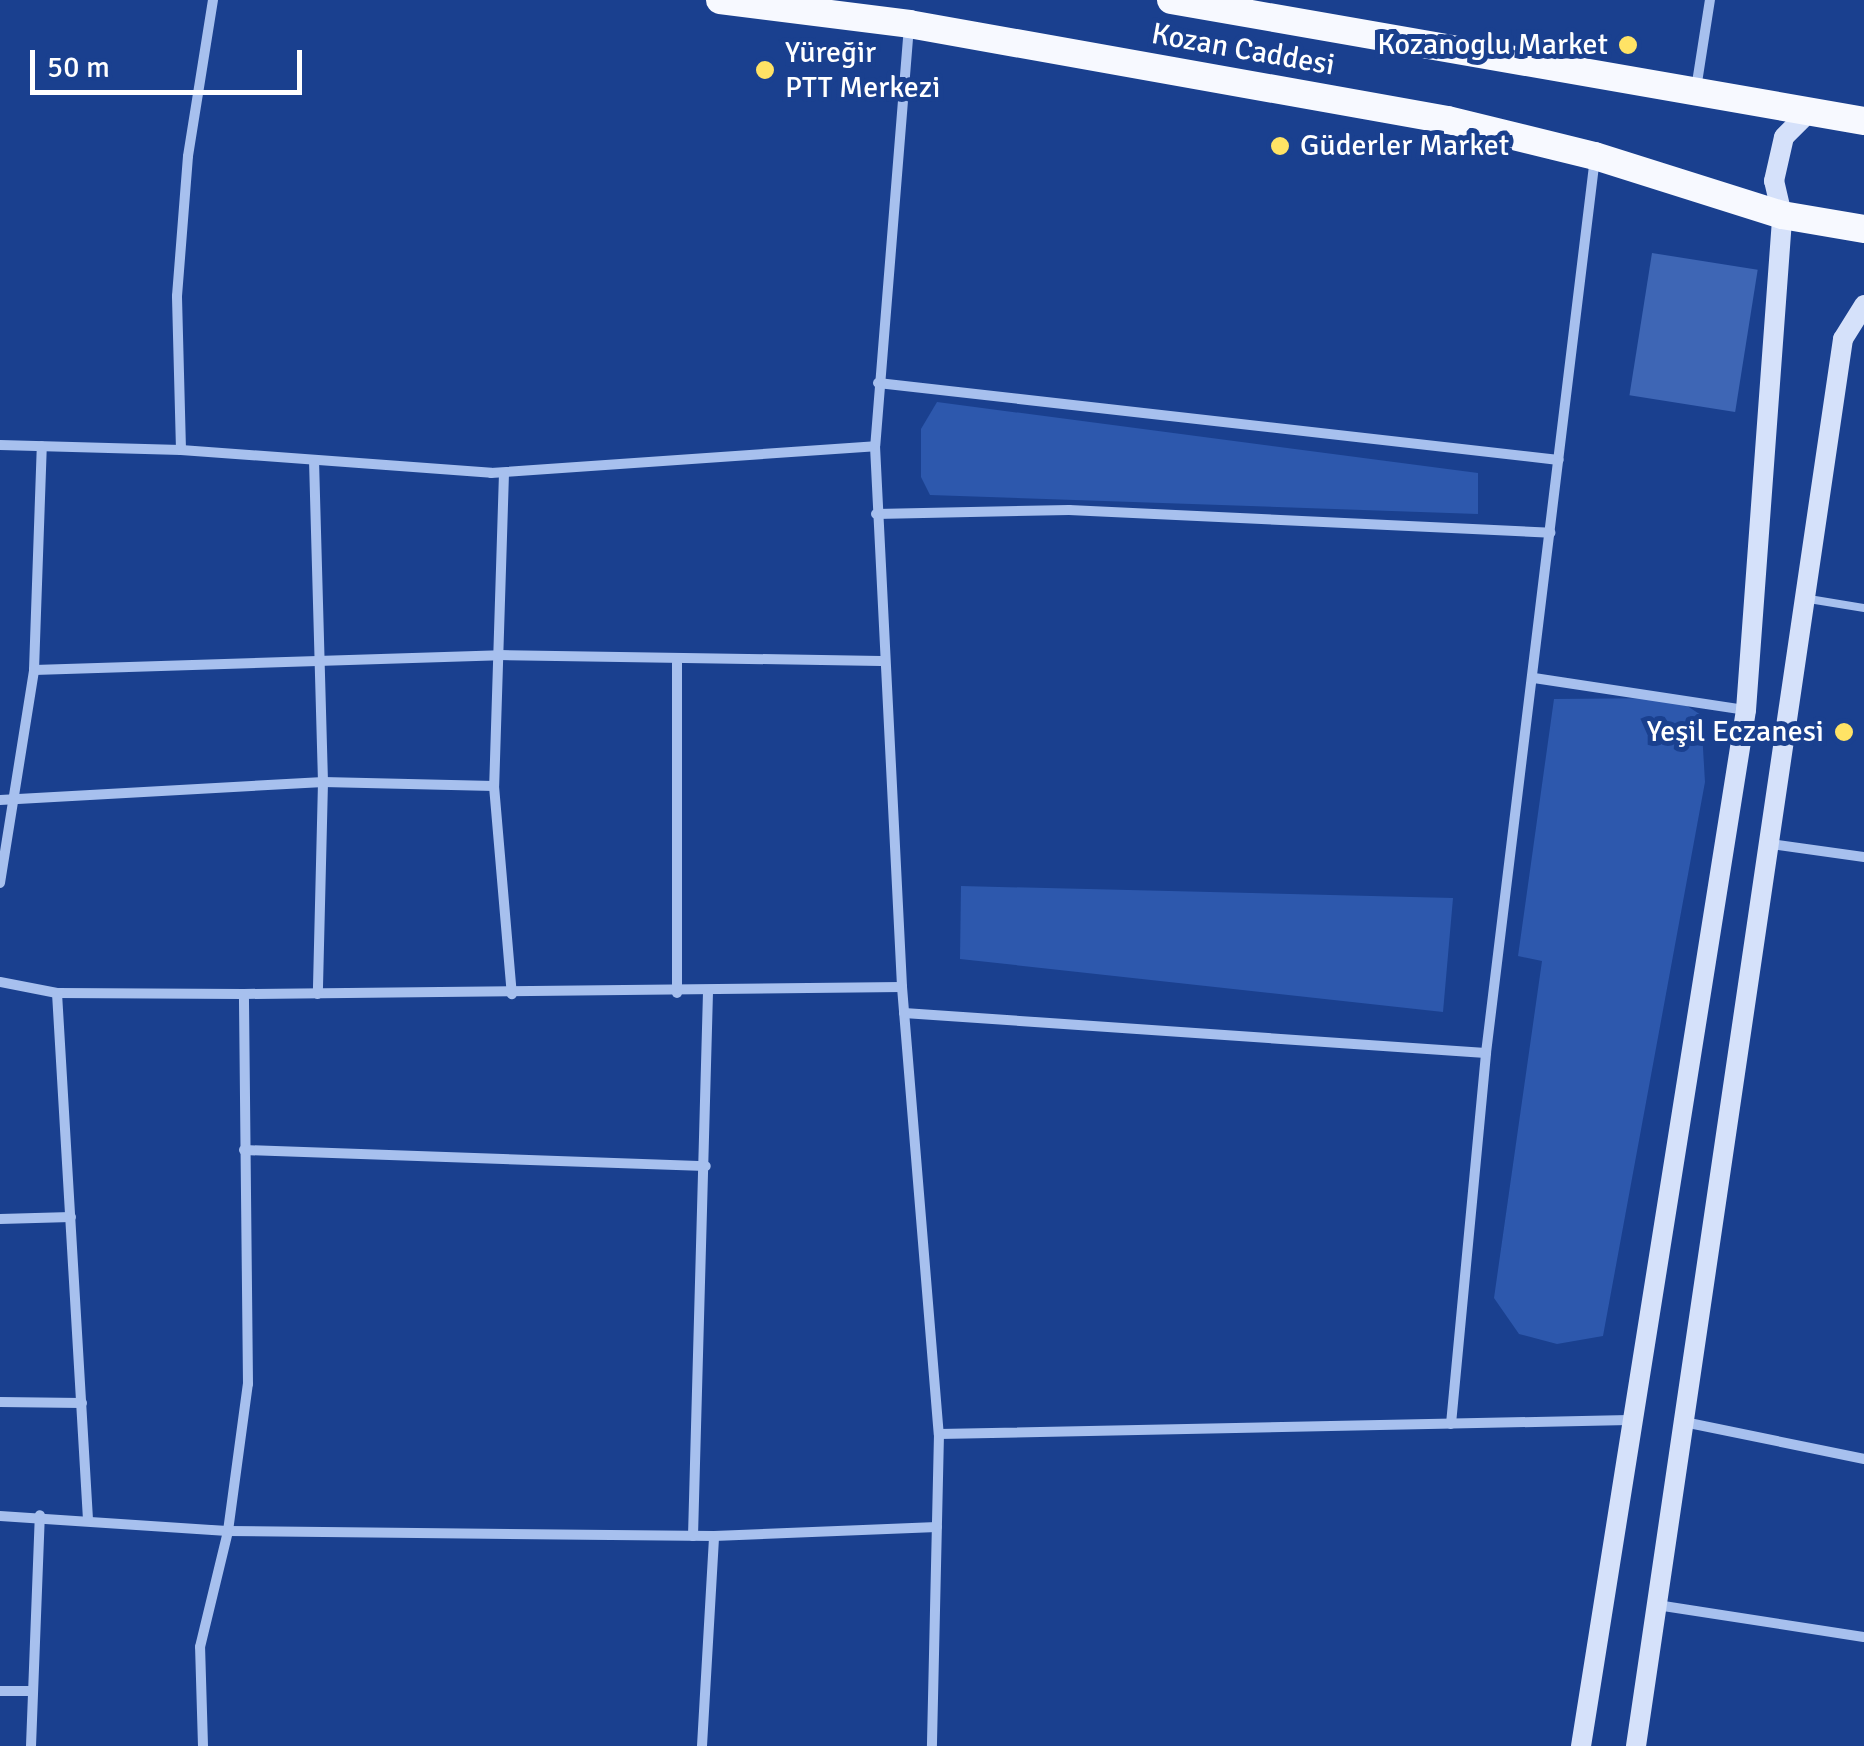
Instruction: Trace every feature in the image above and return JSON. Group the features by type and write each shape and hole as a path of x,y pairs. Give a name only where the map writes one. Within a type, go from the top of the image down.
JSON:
{"highway":[{"name":"Kozan Caddesi","path":"720,0 910,24 1448,120 1595,156 1782,215 1864,229"},
{"name":"Kozan Caddesi","path":"1188,1 1864,121"}],"main road":[{"path":"1581,1746 1629,1420 1746,710 1782,215 1774,181 1784,137 1811,110"},
{"path":"1636,1746 1843,339 1864,305"}],"street":[{"path":"182,450 177,296 188,156 213,0"},
{"path":"1696,90 1710,0"},
{"path":"910,24 875,446 881,662 904,1013 939,1434 932,1746"},
{"path":"1450,1424 1486,1053 1595,156"},
{"path":"878,383 1559,460"},
{"path":"0,445 182,450 504,473 875,446"},
{"path":"0,884 4,800 34,670 42,446"},
{"path":"314,460 323,782 318,994"},
{"path":"504,473 494,786 512,994"},
{"path":"876,514 1070,510 1550,533"},
{"path":"34,670 500,655 677,663 881,662"},
{"path":"676,993 677,663"},
{"path":"1534,678 1746,710"},
{"path":"4,800 323,782 494,786"},
{"path":"1770,844 1864,857"},
{"path":"0,982 57,992 244,994 708,993 902,986"},
{"path":"57,992 88,1519"},
{"path":"693,1536 708,993"},
{"path":"203,1746 200,1647 228,1531 248,1384 244,994"},
{"path":"904,1013 1486,1053"},
{"path":"244,1150 706,1166"},
{"path":"0,1219 71,1218"},
{"path":"0,1402 82,1402"},
{"path":"939,1434 1629,1420"},
{"path":"1684,1422 1864,1459"},
{"path":"0,1516 40,1515 228,1531 714,1536 937,1528"},
{"path":"31,1746 40,1515"},
{"path":"702,1746 714,1536"},
{"path":"1657,1605 1864,1637"},
{"path":"0,1690 32,1691"}],"lane":[{"path":"1806,599 1864,608"}],"shaded area":[{"path":"937,402 1478,473 1478,514 930,495 921,477 921,429"},
{"path":"1675,698 1701,715 1705,782 1603,1336 1557,1344 1519,1334 1494,1298 1542,961 1518,956 1554,699"},
{"path":"961,886 1453,898 1443,1012 960,959"}],"building":[{"path":"1652,253 1758,270 1735,412 1629,395"}],"place":[{"name":"Kozanoglu Market","path":"1628,45"},
{"name":"Yüreğir PTT Merkezi","path":"765,70"},
{"name":"Güderler Market","path":"1280,146"},
{"name":"Yeşil Eczanesi","path":"1844,732"}]}
